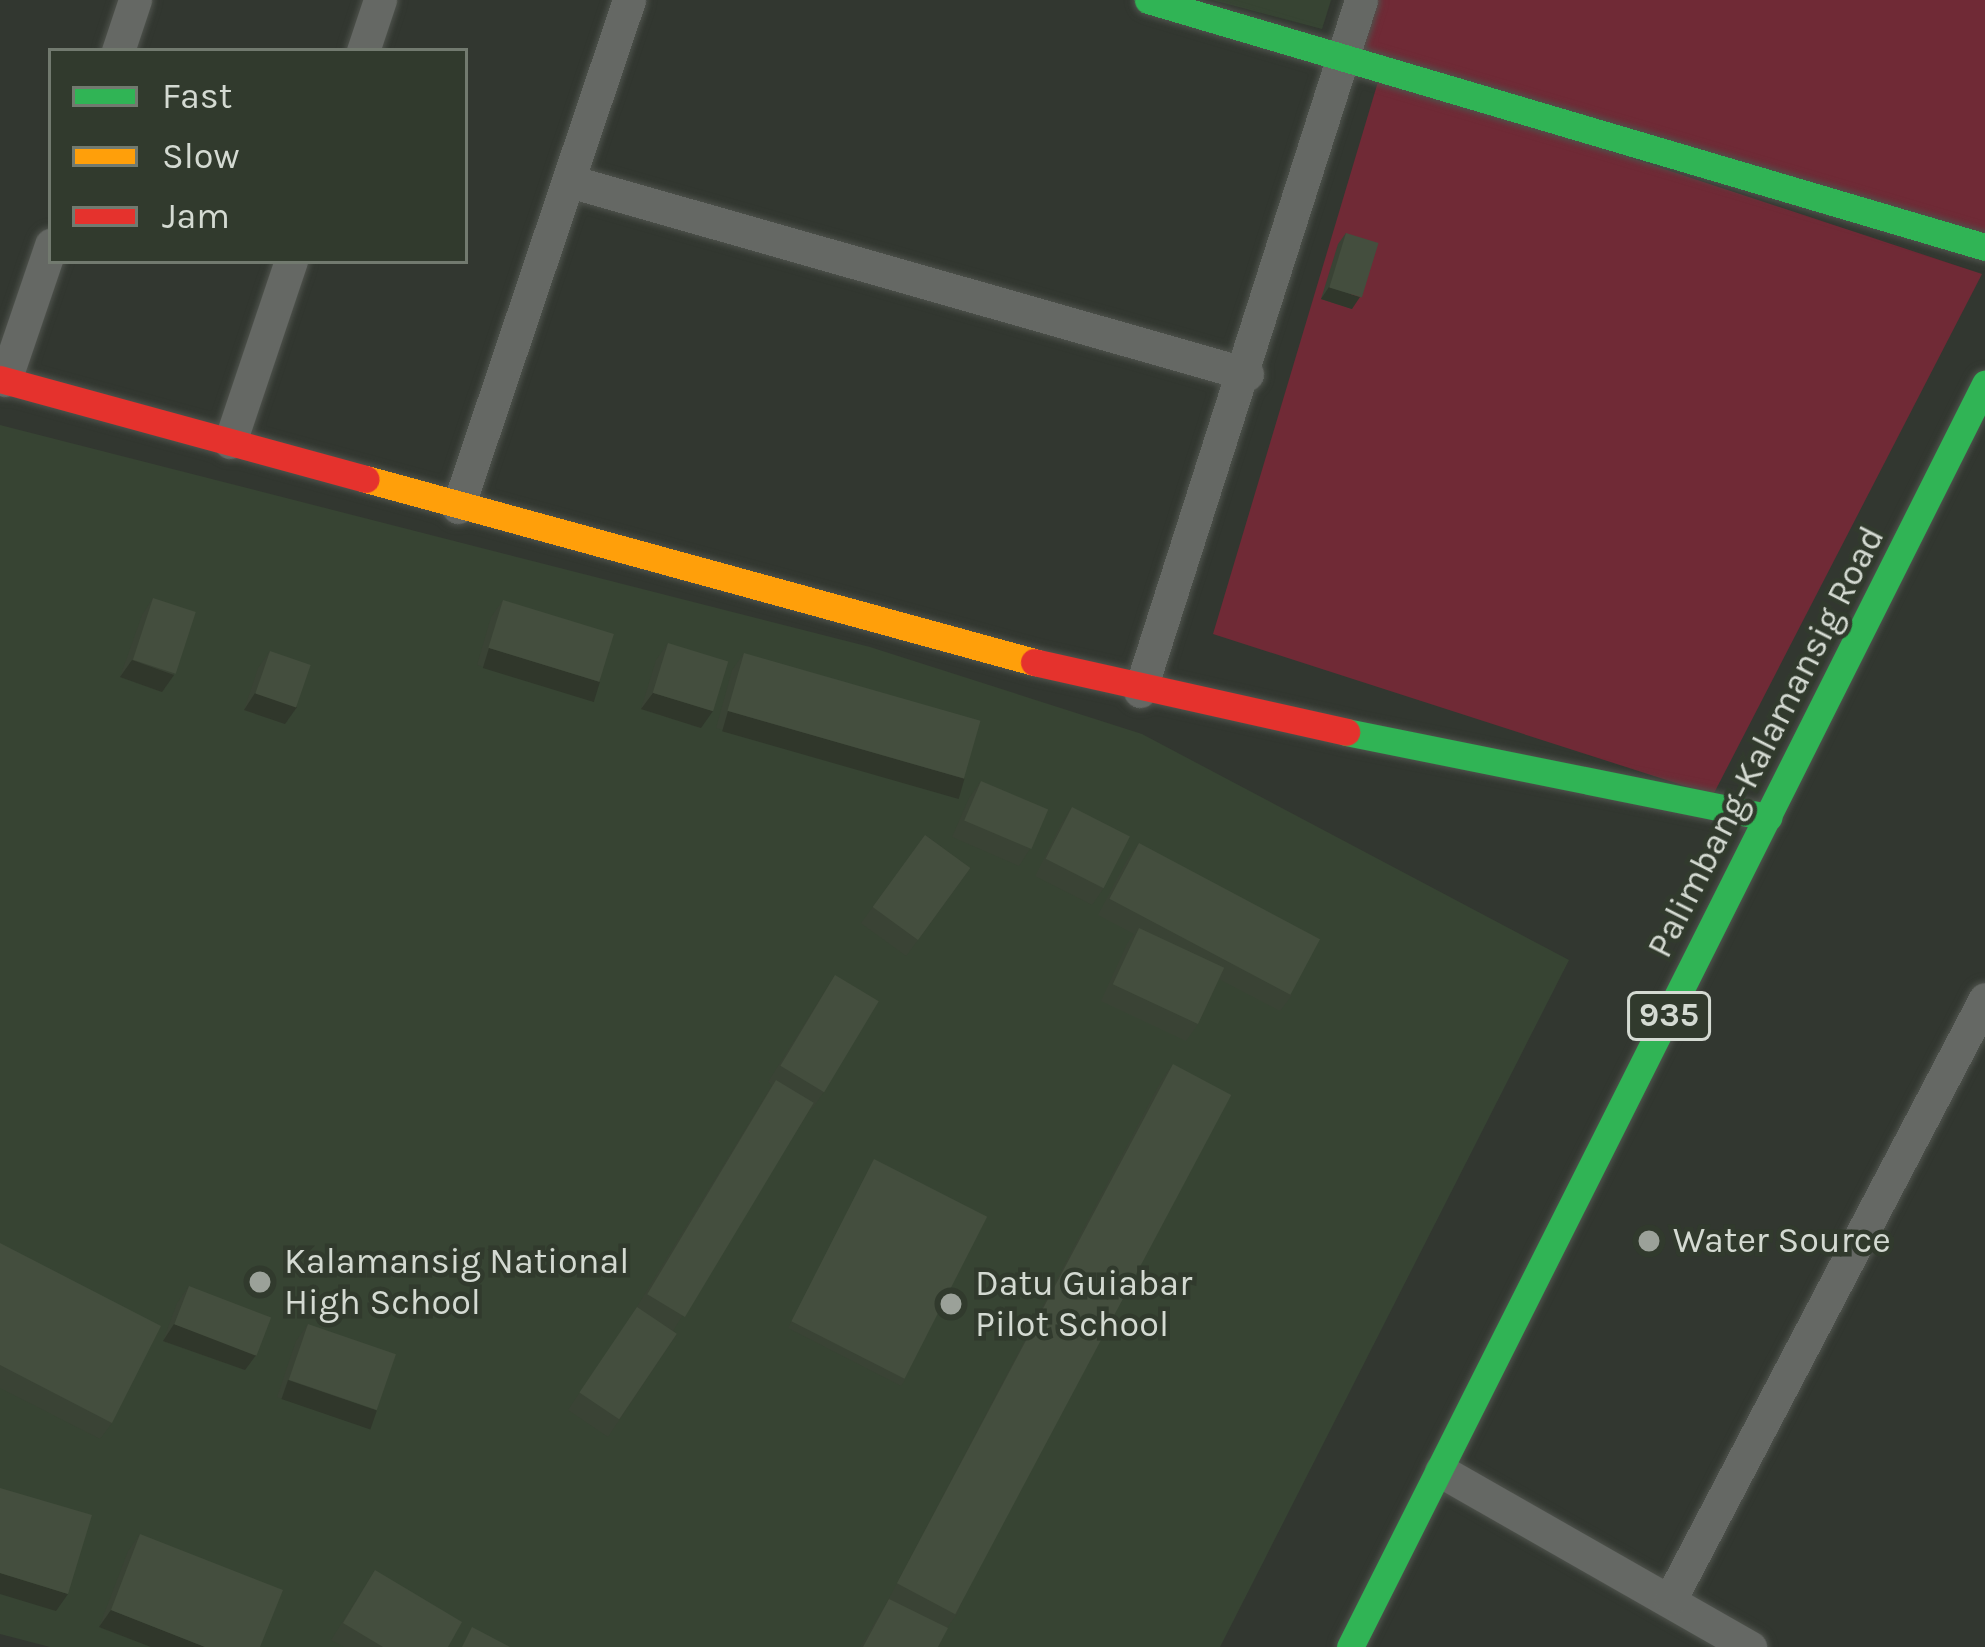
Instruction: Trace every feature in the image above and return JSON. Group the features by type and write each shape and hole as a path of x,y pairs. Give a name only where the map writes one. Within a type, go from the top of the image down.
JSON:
{"street":[{"path":"119,48 135,0"},
{"path":"364,48 380,0"},
{"path":"458,507 628,0"},
{"path":"1148,0 1985,247"},
{"path":"1140,692 1247,374 1361,0"},
{"path":"569,182 1247,374"},
{"path":"48,253 2,379 1140,692 1768,817"},
{"path":"230,442 290,264"},
{"name":"Palimbang-Kalamansig Road","path":"1350,1647 1985,383"},
{"path":"1671,1598 1985,999"},
{"path":"1441,1472 1671,1598 1750,1647"}],"shaded area":[{"path":"1212,0 1331,0 1322,29"},
{"path":"1374,0 1985,0 1985,237 1359,49"},
{"path":"1380,75 1982,274 1713,795 1213,634"},
{"path":"0,425 870,647 1142,734 1569,960 1220,1647 50,1647 0,1634"}],"building":[{"path":"1346,233 1379,243 1362,297 1329,288"},
{"path":"153,598 196,612 176,674 133,660"},
{"path":"503,600 614,634 599,682 488,648"},
{"path":"668,643 728,661 713,711 653,693"},
{"path":"270,651 311,665 296,708 255,694"},
{"path":"744,653 980,721 964,778 727,711"},
{"path":"981,781 1048,810 1031,849 964,821"},
{"path":"1072,807 1130,837 1104,888 1046,859"},
{"path":"925,835 970,868 918,940 873,907"},
{"path":"1139,843 1320,939 1290,995 1109,899"},
{"path":"1139,928 1224,968 1198,1024 1113,984"},
{"path":"835,975 879,1001 824,1092 780,1066"},
{"path":"1173,1064 1231,1095 955,1614 897,1583"},
{"path":"776,1080 814,1103 685,1317 647,1294"},
{"path":"874,1159 987,1217 905,1379 791,1321"},
{"path":"0,1243 161,1326 112,1423 0,1365"},
{"path":"189,1286 271,1318 256,1356 174,1324"},
{"path":"637,1307 677,1334 619,1419 579,1392"},
{"path":"308,1324 396,1354 377,1410 289,1380"},
{"path":"0,1488 92,1515 68,1594 0,1573"},
{"path":"140,1534 283,1590 260,1647 205,1647 111,1610"},
{"path":"375,1570 462,1622 448,1647 383,1647 343,1623"},
{"path":"889,1599 948,1628 938,1647 863,1647"},
{"path":"472,1627 510,1647 462,1647"}],"traffic: fast":[{"path":"1148,0 1985,247"},
{"path":"1350,1647 1985,384"},
{"path":"1346,732 1769,817"}],"traffic: slow":[{"path":"366,479 1034,662"}],"traffic: jam":[{"path":"0,379 366,479"},
{"path":"1034,662 1346,732"}],"place":[{"name":"Water Source","path":"1649,1241"},
{"name":"Kalamansig National High School","path":"260,1282"},
{"name":"Datu Guiabar Pilot School","path":"951,1304"}]}
